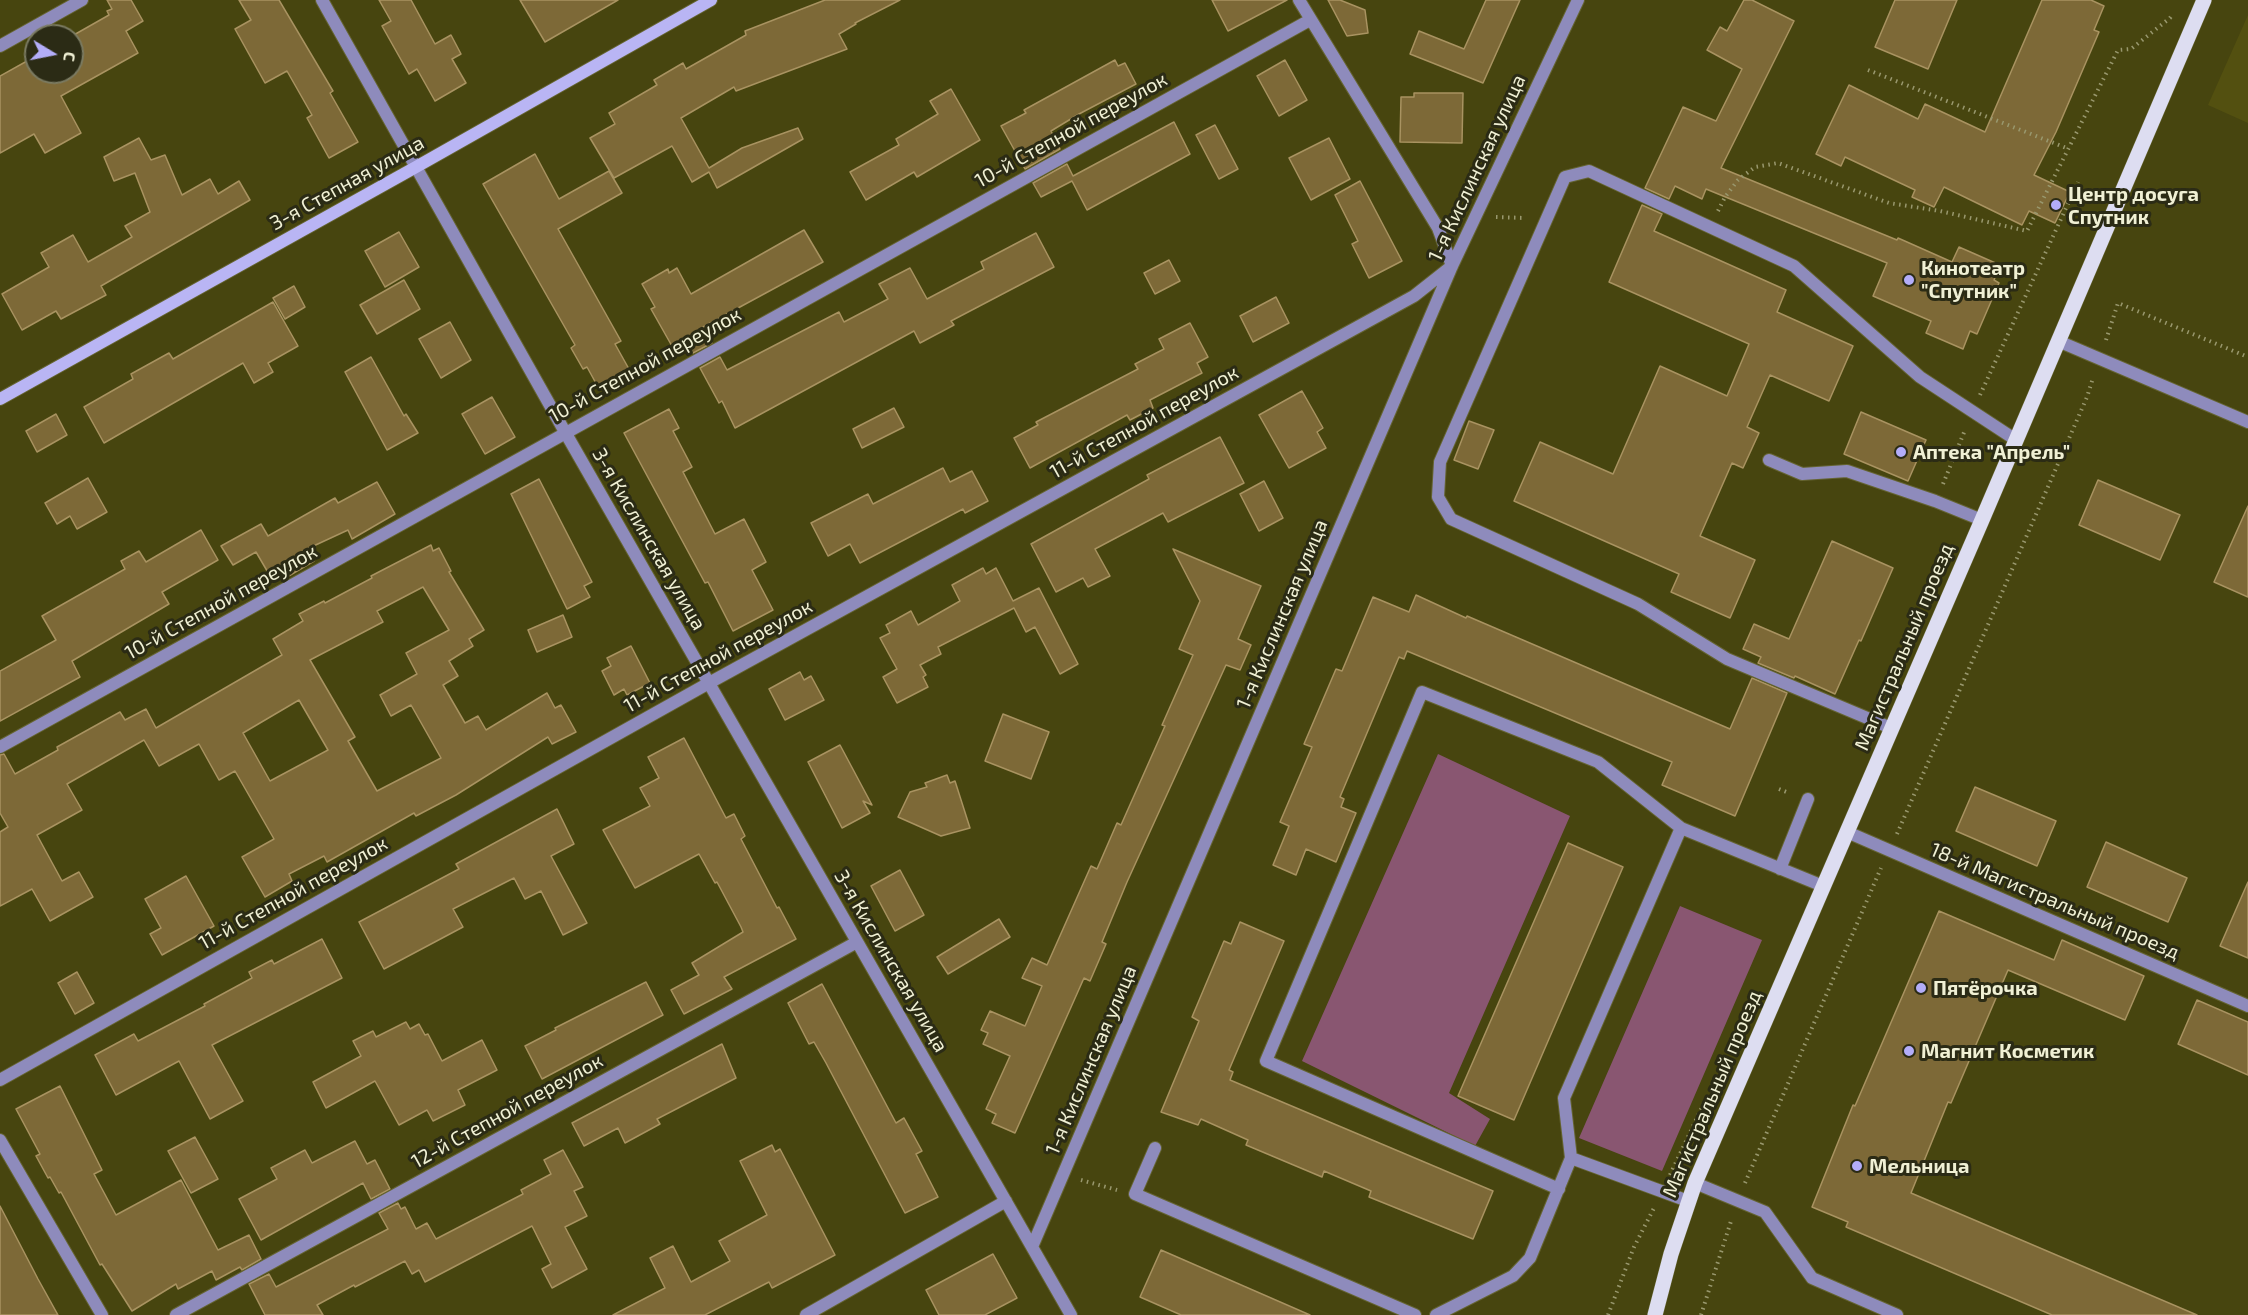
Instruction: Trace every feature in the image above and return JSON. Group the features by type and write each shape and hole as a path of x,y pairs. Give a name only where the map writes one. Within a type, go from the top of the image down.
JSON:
{"main road":[{"name":"Магистральный проезд","path":"1655,1315 1671,1254 1695,1183 2204,0"}],"street":[{"path":"0,46 82,0"},
{"name":"3-я Кислинская улица","path":"322,0 1071,1315"},
{"name":"3-я Степная улица","path":"0,399 711,0"},
{"path":"1299,0 1438,228 1452,266"},
{"name":"1-я Кислинская улица","path":"1032,1247 1452,266 1578,0"},
{"name":"10-й Степной переулок","path":"0,747 1311,20"},
{"path":"1892,728 1727,659 1638,604 1451,519 1438,496 1440,462 1565,177 1588,171 1794,266 1920,377 2016,440"},
{"name":"11-й Степной переулок","path":"0,1080 709,683 1414,296 1452,266"},
{"path":"2058,341 2248,422"},
{"path":"1769,460 1802,474 1847,471 1935,501 1982,520"},
{"path":"1558,1189 1266,1062 1422,692 1598,762 1681,828 1823,886"},
{"path":"1780,869 1808,799"},
{"path":"1436,1315 1513,1276 1530,1258 1571,1158 1564,1098 1681,828"},
{"name":"18-й Магистральный проезд","path":"1847,832 2248,1006"},
{"name":"12-й Степной переулок","path":"176,1315 857,942"},
{"path":"0,1140 102,1315"},
{"path":"1155,1148 1136,1194 1415,1315"},
{"path":"1571,1158 1688,1201"},
{"path":"1695,1183 1765,1212 1812,1278 1897,1315"},
{"path":"806,1315 1006,1201"}],"path":[{"path":"1716,215 1725,197 1738,180 1755,167 1778,163 1889,203 1940,211 2027,231 2118,50 2131,49 2170,18 2174,9"},
{"path":"1868,70 2069,149"},
{"path":"1935,501 2078,182"},
{"path":"1476,217 1546,219"},
{"path":"1792,1072 2087,397 2118,303 2248,357"},
{"path":"1063,1175 1136,1194"},
{"path":"1608,1315 1634,1247 1662,1192"}],"shaded area":[{"path":"2248,15 2248,123 2208,105"},
{"path":"1438,754 1570,816 1449,1093 1490,1119 1475,1146 1302,1061"},
{"path":"1680,906 1762,940 1662,1171 1579,1138"}],"building":[{"path":"107,0 131,0 143,21 126,31 138,53 84,83 84,29 109,15 107,11 112,9"},
{"path":"239,0 279,0 333,91 330,93 358,142 329,158 307,118 312,115 287,71 265,83 235,29 251,20"},
{"path":"379,0 411,0 435,44 451,35 461,54 452,59 466,83 435,101 417,69 409,74 382,26 391,21"},
{"path":"520,0 618,0 545,42"},
{"path":"825,0 900,0 855,23 839,34 847,49 736,91 734,87 681,118 709,168 742,148 798,128 803,139 717,188 709,172 692,182 672,146 614,178 590,138 615,124 609,113 657,85 654,80 683,63 686,69 746,35 745,31"},
{"path":"1212,0 1287,0 1228,31"},
{"path":"1328,0 1340,0 1365,10 1368,33 1347,36"},
{"path":"1486,0 1520,0 1483,83 1410,54 1419,31 1464,49"},
{"path":"1744,0 1752,0 1794,21 1721,168 1897,240 1898,238 1952,262 1959,247 2000,265 1994,280 1999,283 1977,334 1970,331 1963,349 1926,333 1931,321 1873,296 1887,263 1706,189 1702,199 1675,186 1669,199 1645,188 1683,107 1716,121 1742,69 1707,50 1720,27 1727,31"},
{"path":"1895,0 1957,0 1928,69 1875,47"},
{"path":"2042,0 2091,0 2104,6 2094,30 2099,32 2056,132 2034,175 2070,192 2055,223 2029,211 2022,225 1944,187 1934,207 1912,197 1915,190 1845,157 1841,166 1816,154 1849,85 1918,119 1925,104 1985,132"},
{"path":"1115,60 1118,66 1125,63 1136,84 1051,131 1060,149 1025,169 1001,126 1026,113 1024,110"},
{"path":"1285,60 1307,100 1279,116 1257,76"},
{"path":"24,63 24,84 82,84 61,96 81,133 45,153 34,134 0,153 0,76"},
{"path":"951,89 980,140 917,177 914,172 866,200 850,172 899,145 896,139 938,114 930,101"},
{"path":"1414,93 1463,93 1462,143 1400,142 1401,97 1414,97"},
{"path":"1174,122 1190,154 1087,210 1072,181 1041,197 1033,183 1067,164 1073,176"},
{"path":"1215,125 1238,169 1219,179 1196,135"},
{"path":"139,138 151,160 165,155 182,195 210,179 218,194 239,181 250,200 101,286 106,295 61,319 56,311 22,330 2,294 49,267 41,253 73,235 88,262 132,237 125,226 150,212 135,173 114,181 104,157"},
{"path":"1329,138 1350,179 1311,200 1289,158"},
{"path":"535,154 559,199 609,171 622,193 558,229 621,341 615,344 629,369 598,387 587,367 583,369 571,348 575,345 483,184"},
{"path":"1360,181 1402,261 1369,278 1352,244 1358,241 1335,195"},
{"path":"1642,205 1662,214 1654,231 1786,290 1777,312 1853,346 1829,401 1770,375 1747,427 1759,433 1743,468 1732,463 1700,536 1755,560 1730,618 1671,592 1679,574 1514,501 1540,442 1613,474 1660,366 1727,396 1749,344 1609,282"},
{"path":"804,230 823,262 703,327 712,343 693,353 689,347 677,355 651,309 655,307 642,284 668,269 669,273 677,268 691,294"},
{"path":"399,232 419,267 385,287 365,251"},
{"path":"1036,233 1054,267 951,321 954,325 920,343 914,331 735,428 722,401 719,403 700,368 720,357 727,370 839,312 844,322 888,299 879,284 910,268 927,299 984,269 981,262"},
{"path":"1169,260 1180,281 1155,294 1144,273"},
{"path":"404,280 420,309 377,334 360,305"},
{"path":"294,286 305,307 285,319 273,298"},
{"path":"1276,297 1289,323 1253,342 1240,316"},
{"path":"273,302 298,346 268,363 273,372 254,383 243,363 104,443 84,407 133,379 131,374 169,353 173,359"},
{"path":"450,322 471,360 441,378 419,339"},
{"path":"1190,323 1208,357 1197,363 1202,373 1150,400 1153,408 1130,420 1127,415 1030,468 1014,438 1038,425 1036,422 1138,369 1135,364 1164,349 1159,339"},
{"path":"371,357 404,416 406,414 418,433 387,450 345,372"},
{"path":"1302,391 1323,428 1317,432 1326,448 1289,468 1259,415"},
{"path":"492,397 515,437 485,454 462,414"},
{"path":"894,408 904,427 862,448 853,429"},
{"path":"669,409 679,428 673,431 692,467 683,472 715,534 744,519 766,562 752,570 773,610 733,631 624,433"},
{"path":"1861,412 1926,440 1908,481 1844,454"},
{"path":"56,414 67,435 37,452 26,431"},
{"path":"1469,421 1494,430 1478,469 1454,460"},
{"path":"1220,437 1244,483 1168,522 1163,513 1095,549 1110,576 1088,587 1083,578 1056,592 1031,544 1149,479 1147,475"},
{"path":"943,468 950,482 972,471 988,501 965,513 963,509 860,563 850,544 828,556 811,523 868,494 873,504"},
{"path":"88,478 107,512 77,529 70,516 57,524 45,503"},
{"path":"539,479 592,582 584,586 590,597 567,609 511,494"},
{"path":"2098,480 2180,515 2160,560 2079,525"},
{"path":"1264,481 1283,518 1259,531 1240,494"},
{"path":"377,482 395,514 352,539 348,530 307,549 314,561 282,580 280,577 273,581 256,552 233,565 221,546 261,524 268,536 335,498 338,503"},
{"path":"2248,506 2248,597 2214,582"},
{"path":"201,530 218,560 162,592 169,604 72,661 80,677 0,721 0,671 56,640 42,616 125,569 121,561 139,551 146,562"},
{"path":"1832,541 1893,568 1835,694 1758,663 1761,657 1743,649 1754,624 1789,639"},
{"path":"431,545 433,551 439,548 451,571 449,572 484,630 469,639 473,646 449,661 458,676 443,685 465,723 478,716 486,730 547,693 555,708 561,705 576,732 552,744 548,737 456,795 416,816 414,813 327,862 324,856 289,874 292,881 265,897 242,857 274,839 235,771 219,780 199,744 159,766 144,740 67,784 82,810 37,835 62,881 79,872 93,897 50,921 32,889 0,906 0,832 8,827 0,813 0,755 4,754 15,774 58,750 57,747 120,712 125,720 146,709 156,728 282,655 273,639 303,621 299,614 324,601 325,603 372,578 371,576","holes":["423,587 449,630 406,653 417,674 380,695 391,716 411,705 441,758 377,791 348,741 355,737 310,660 383,622 377,611","299,700 328,750 270,781 243,733"]},
{"path":"1173,549 1261,586 1238,639 1251,645 1240,670 1226,665 1127,882 1102,942 1106,944 1090,981 1084,978 1015,1133 992,1123 996,1114 986,1109 1010,1056 983,1044 988,1033 981,1030 990,1011 1025,1026 1042,986 1022,978 1032,958 1047,965 1091,866 1097,869 1117,823 1121,825 1165,726 1162,725 1193,655 1179,649 1200,601"},
{"path":"983,568 986,574 996,568 1013,601 1039,588 1078,664 1060,674 1035,627 1026,632 1014,608 938,647 941,654 920,665 926,675 923,677 928,687 897,703 883,677 897,669 880,638 890,633 886,625 911,611 918,625 960,601 952,585"},
{"path":"1416,595 1730,729 1752,678 1787,693 1735,816 1662,785 1672,762 1407,651 1404,659 1399,657 1340,797 1344,799 1341,807 1356,813 1336,862 1306,849 1296,875 1273,865 1289,826 1280,822 1312,747 1304,744 1336,669 1342,671 1373,597 1409,612"},
{"path":"563,615 572,637 537,652 528,630"},
{"path":"631,646 650,683 627,695 624,689 614,695 602,671 611,666 607,658"},
{"path":"800,672 804,680 811,676 824,700 785,720 769,689"},
{"path":"1003,714 1049,732 1031,779 985,761"},
{"path":"684,738 726,818 734,814 745,836 741,839 796,939 724,977 732,989 684,1014 671,990 699,975 692,963 743,932 741,927 699,854 635,888 603,830 650,806 640,788 659,778 648,757"},
{"path":"840,745 872,805 863,801 870,813 842,828 808,762"},
{"path":"947,775 950,783 955,781 970,828 941,836 898,817 910,792 927,787 925,783"},
{"path":"1975,787 2056,821 2037,866 1956,831"},
{"path":"557,809 574,844 551,856 587,923 563,935 541,891 525,899 514,878 453,909 463,927 384,969 359,922 459,869 456,864"},
{"path":"2106,842 2187,878 2168,922 2087,887"},
{"path":"1568,843 1623,867 1514,1120 1458,1096"},
{"path":"900,870 924,915 895,931 871,886"},
{"path":"186,876 214,926 162,955 150,934 161,928 145,899"},
{"path":"2248,882 2248,958 2220,946"},
{"path":"1939,911 2054,960 2062,940 2144,976 2125,1020 2008,970 1951,1103 1948,1102 1911,1193 2197,1315 2052,1315 1846,1227 1848,1222 1812,1207 1853,1105 1855,1106"},
{"path":"999,919 1010,937 948,974 937,957"},
{"path":"1240,922 1284,941 1229,1070 1233,1072 1230,1080 1493,1191 1473,1239 1369,1197 1371,1191 1324,1171 1322,1177 1246,1145 1248,1140 1201,1119 1198,1125 1161,1112 1199,1021 1192,1017 1224,941 1231,944"},
{"path":"322,939 342,978 212,1045 243,1101 210,1119 179,1061 116,1095 95,1055 134,1034 138,1041 252,978 249,972 272,960 274,964"},
{"path":"77,972 94,1003 75,1014 58,983"},
{"path":"646,982 663,1015 542,1079 525,1046 556,1030 555,1028"},
{"path":"822,984 896,1123 904,1118 922,1151 916,1154 938,1197 905,1213 826,1063 814,1042 809,1044 788,1003"},
{"path":"2197,1000 2248,1022 2248,1075 2178,1044"},
{"path":"406,1022 410,1029 419,1024 425,1035 428,1034 442,1061 482,1040 497,1070 458,1090 465,1105 433,1121 427,1110 399,1125 375,1081 326,1108 313,1082 361,1056 353,1041 373,1031 376,1037"},
{"path":"722,1044 736,1078 657,1119 660,1124 625,1143 618,1128 584,1146 572,1123"},
{"path":"60,1086 102,1170 94,1174 116,1215 181,1180 218,1250 249,1235 261,1259 242,1270 240,1267 216,1280 212,1271 178,1289 176,1284 132,1311 102,1264 100,1265 61,1192 59,1193 50,1177 48,1178 36,1156 40,1154 16,1109"},
{"path":"195,1137 218,1179 191,1193 168,1151"},
{"path":"355,1141 367,1164 375,1160 390,1189 371,1199 363,1183 261,1240 239,1199 277,1179 271,1168 305,1150 312,1163"},
{"path":"772,1145 775,1152 780,1149 835,1255 772,1288 769,1282 705,1315 613,1315 665,1288 650,1258 673,1246 691,1282 730,1261 719,1241 767,1215 740,1161"},
{"path":"563,1150 583,1187 574,1191 587,1216 565,1227 587,1269 552,1288 542,1269 551,1264 532,1226 425,1282 419,1270 412,1274 405,1261 317,1305 323,1315 265,1315 249,1284 269,1274 276,1287 388,1229 379,1213 398,1203 401,1209 405,1207 416,1229 427,1223 436,1239 523,1194 521,1190 551,1174 544,1160"},
{"path":"0,1206 38,1279 58,1315 0,1315"},
{"path":"1161,1250 1310,1315 1181,1315 1140,1297"},
{"path":"993,1254 1017,1298 985,1315 939,1315 926,1290"}],"place":[{"name":"Центр досуга Спутник","path":"2056,205"},
{"name":"Кинотеатр \"Спутник\"","path":"1909,280"},
{"name":"Аптека \"Апрель\"","path":"1901,452"},
{"name":"Пятёрочка","path":"1921,988"},
{"name":"Магнит Косметик","path":"1909,1051"},
{"name":"Мельница","path":"1857,1166"}]}
